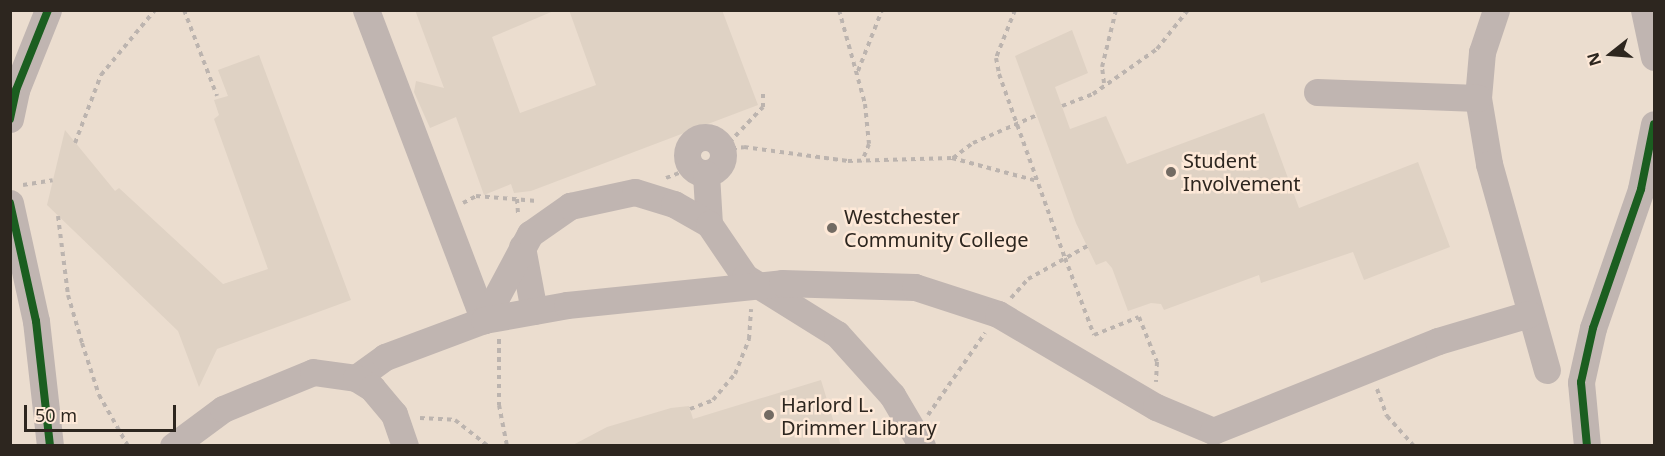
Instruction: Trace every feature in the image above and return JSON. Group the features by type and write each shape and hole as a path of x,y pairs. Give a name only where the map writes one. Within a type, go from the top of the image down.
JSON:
{"street":[{"path":"10,119 16,90 48,10"},
{"path":"366,10 443,213 492,319"},
{"path":"1496,10 1482,52 1478,98 1489,165 1546,370"},
{"path":"1644,10 1654,57"},
{"path":"1317,92 1478,98"},
{"path":"1587,446 1581,382 1593,328 1641,189 1654,124"},
{"path":"723,149 721,166 706,174 710,224 731,260 752,287 837,334 892,395 919,440"},
{"path":"492,319 522,247 530,234 570,206 635,192 674,204 710,224"},
{"path":"15,194 36,321 50,446"},
{"path":"522,247 534,311"},
{"path":"356,378 385,357 492,319 534,311 752,287 915,287 998,314 1156,407 1198,436 1246,422 1370,369 1529,314"},
{"path":"173,446 223,409 268,387 313,372 356,378 394,414 407,434"}],"path":[{"path":"75,143 101,75 155,10"},
{"path":"184,10 217,96"},
{"path":"839,10 857,73 869,144 862,161"},
{"path":"857,73 882,10"},
{"path":"1015,10 996,58 1016,124 1094,335 1139,317 1157,362 1156,407"},
{"path":"1104,83 1116,10"},
{"path":"1062,106 1093,94 1104,83 1156,49 1188,10"},
{"path":"723,149 763,107 763,94"},
{"path":"952,158 973,142 1037,116"},
{"path":"723,149 862,161 952,158 1037,181"},
{"path":"15,194 53,180"},
{"path":"443,213 476,196 570,206"},
{"path":"58,216 68,295 82,343 99,395 128,446"},
{"path":"919,440 998,314 1028,279 1089,245"},
{"path":"690,409 714,400 735,374 749,339 752,287"},
{"path":"492,319 499,405 507,446"},
{"path":"1370,369 1387,416 1414,446"},
{"path":"407,434 455,420 488,446"}],"shaded area":[{"name":"Westchester Community College","path":"11,11 1654,11 1654,445 11,445"}],"building":[{"path":"415,10 556,10 492,37 520,113 596,85 569,10 722,10 758,105 531,191 514,193 511,184 484,195 456,117 430,128 414,92 416,81 444,88"},
{"name":"Student Involvement","path":"1072,30 1088,73 1055,87 1070,129 1106,116 1127,164 1264,113 1299,208 1418,162 1450,247 1364,280 1353,252 1261,283 1259,275 1164,310 1161,304 1151,303 1128,311 1112,268 1106,261 1096,265 1076,223 1015,56"},
{"path":"259,55 351,300 217,349 199,387 178,331 47,205 65,130 115,191 119,188 223,284 268,269 214,119 219,115 214,100 228,96 218,70"},
{"name":"Harlord L. Drimmer Library","path":"821,380 841,446 571,446 607,427 671,408 689,406 693,419"}],"cycle path":[{"path":"10,119 16,90 48,10"},
{"path":"1587,446 1581,382 1593,328 1641,189 1654,124"},
{"path":"10,203 36,321 50,446"}],"place":[{"name":"Student Involvement","path":"1171,172"},
{"name":"Westchester Community College","path":"832,228"},
{"name":"Harlord L. Drimmer Library","path":"769,415"}]}
